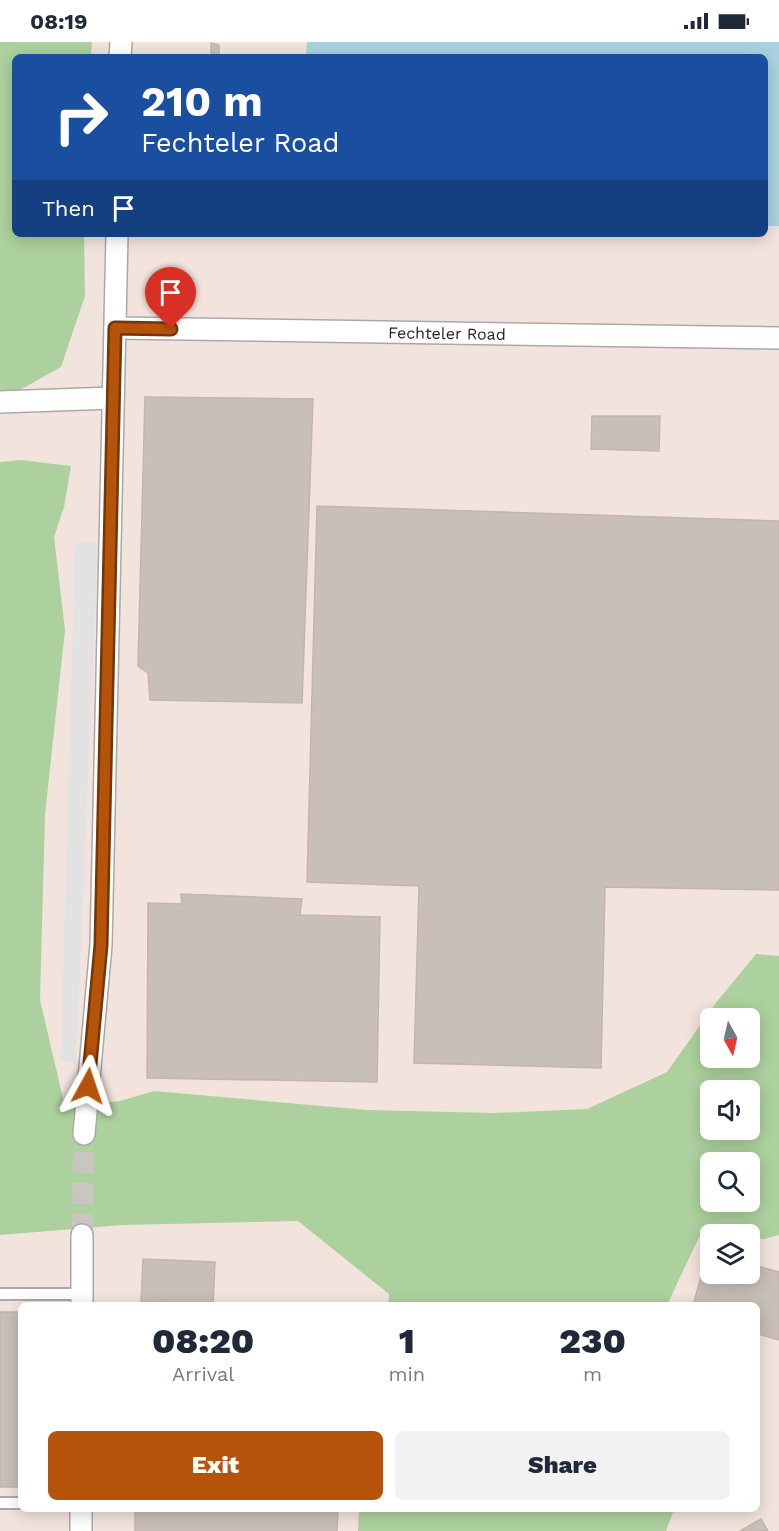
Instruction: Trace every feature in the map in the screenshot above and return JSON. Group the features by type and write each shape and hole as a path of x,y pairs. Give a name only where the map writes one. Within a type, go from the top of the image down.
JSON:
{"street":[{"path":"84,1134 101,945 117,237"},
{"name":"Fechteler Road","path":"115,328 779,338"},
{"path":"0,402 113,398"},
{"path":"82,1236 82,1299"},
{"path":"81,1512 81,1531"}],"lane":[{"path":"0,1294 82,1299"},
{"path":"0,1503 18,1503"}],"shaded area":[{"path":"0,42 779,42 779,1531 0,1531"},
{"path":"98,542 76,1064 61,1059 75,543"}],"green space":[{"path":"0,42 92,42 91,54 12,54 12,237 84,237 85,296 61,367 9,396 0,393"},
{"path":"21,460 71,466 64,507 54,537 65,630 45,815 40,1000 65,1107 120,1101 154,1091 367,1110 495,1113 587,1109 667,1072 700,1025 700,1068 760,1068 760,1008 712,1008 756,954 779,956 779,1235 760,1239 760,1224 700,1224 700,1235 668,1302 388,1302 389,1294 298,1221 122,1225 0,1235 0,462"},
{"path":"359,1512 673,1512 666,1531 358,1531"}],"water":[{"path":"307,42 779,42 779,226 768,226 768,54 306,54"}],"building":[{"path":"211,43 219,45 219,54 211,54"},
{"path":"145,397 313,399 302,703 150,700 148,673 138,666"},
{"path":"592,416 660,416 659,451 591,449"},
{"path":"317,506 779,521 779,890 605,887 601,1068 414,1063 419,886 307,882"},
{"path":"181,894 302,899 300,915 380,917 377,1082 147,1078 148,903 182,904"},
{"path":"143,1259 215,1262 213,1302 141,1302"},
{"path":"760,1267 779,1272 779,1340 760,1335 760,1302 694,1302 700,1280 700,1284 760,1284"},
{"path":"0,1312 18,1312 18,1487 0,1487"},
{"path":"135,1512 338,1512 337,1531 135,1531"},
{"path":"761,1519 768,1531 740,1531"}],"tunnel":[{"path":"82,1235 84,1134"}],"route":[{"path":"88,1086 101,945 115,328 171,329"}]}
